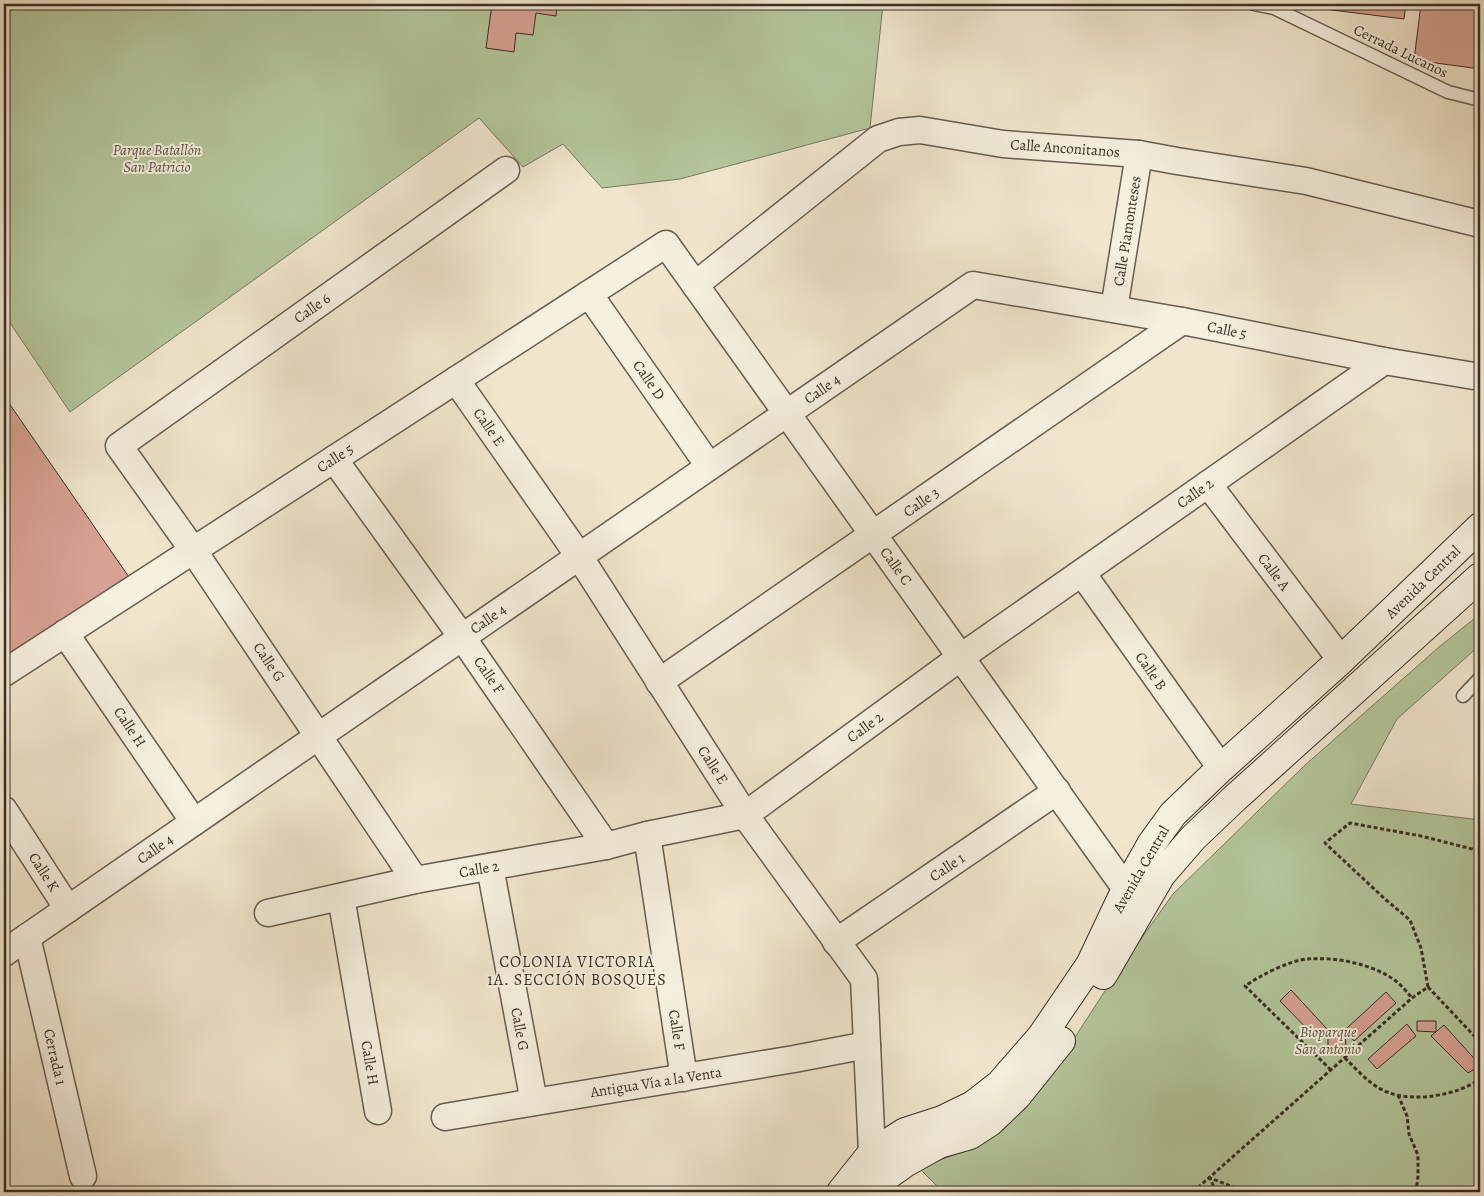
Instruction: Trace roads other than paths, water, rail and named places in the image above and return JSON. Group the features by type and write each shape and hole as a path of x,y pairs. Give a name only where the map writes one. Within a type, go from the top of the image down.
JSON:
{"street":[{"name":"Calle Anconitanos","path":"695,285 878,139 899,132 920,130 1002,144 1139,154 1177,162 1306,181 1480,224"},
{"name":"Calle Piamonteses","path":"1114,309 1139,154"},
{"name":"Calle 6","path":"119,446 506,170"},
{"name":"Calle C","path":"666,244 1126,889"},
{"name":"Calle 5","path":"4,673 666,244"},
{"name":"Calle 5","path":"973,285 1182,321 1384,361 1480,377"},
{"name":"Calle 4","path":"4,953 973,285"},
{"name":"Calle D","path":"589,294 710,466"},
{"name":"Calle 3","path":"659,682 1182,321"},
{"name":"Calle 2","path":"268,913 415,880 606,846 647,835 745,815 961,657 1384,361"},
{"name":"Calle E","path":"456,380 579,556 745,815 864,979 872,1153"},
{"name":"Calle G","path":"119,446 193,550 415,880"},
{"name":"Calle F","path":"334,459 462,637 606,846"},
{"name":"Calle A","path":"1208,484 1341,660"},
{"name":"Avenida Central","path":"841,1192 872,1153 905,1132 942,1120 973,1105 1000,1084 1041,1038 1090,965 1126,889 1152,843 1173,814 1341,660 1480,527"},
{"name":"Calle B","path":"1082,572 1221,768"},
{"name":"Avenida Central","path":"864,1192 904,1163 940,1144 970,1135 990,1122 1017,1096 1070,1029 1104,975 1161,875 1194,838 1235,798 1480,577"},
{"name":"Calle H","path":"65,633 194,822"},
{"name":"Calle 1","path":"836,942 1057,791"},
{"name":"Calle K","path":"4,810 68,909"},
{"name":"Calle F","path":"647,835 684,1078"},
{"name":"Calle G","path":"490,867 534,1102"},
{"name":"Calle H","path":"341,897 378,1111"},
{"name":"Cerrada 1","path":"27,937 83,1176"},
{"name":"Antigua Vía a la Venta","path":"445,1117 684,1078 867,1045"},
{"path":"872,1153 888,1175"}],"lane":[{"name":"Cerrada Lucanos","path":"1254,4 1274,8 1448,92 1480,100"},
{"path":"1463,696 1480,678"}],"district":[{"name":"COLONIA VICTORIA 1A. SECCIÓN BOSQUES","path":"577,970"}],"park label":[{"name":"Parque Batallón San Patricio","path":"157,158"},
{"name":"Bioparque San antonio","path":"1328,1040"}]}
